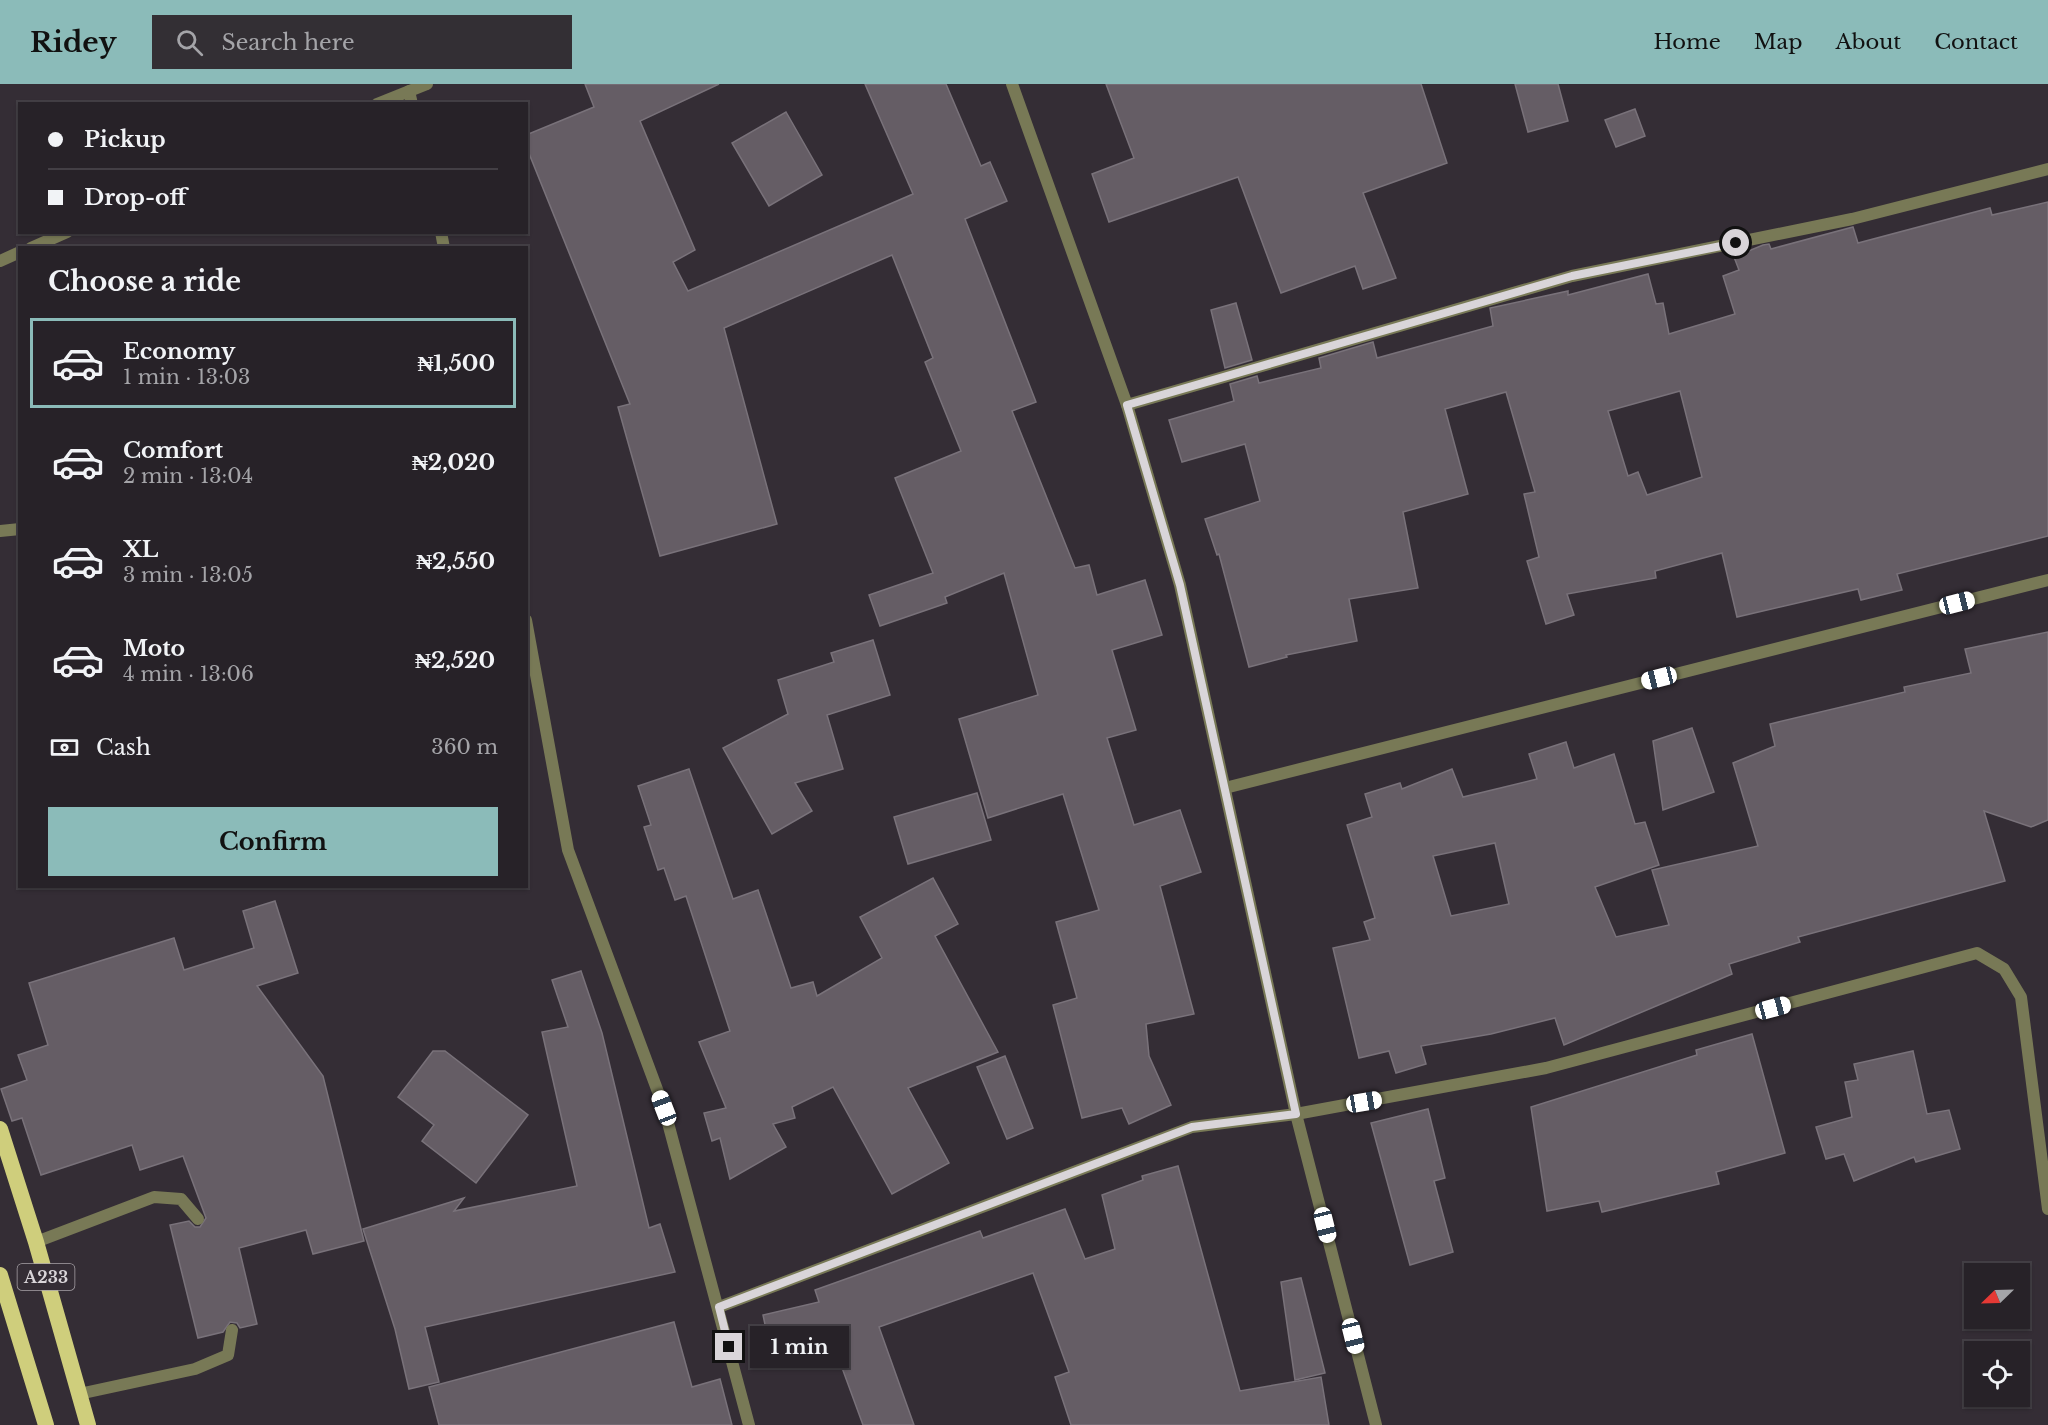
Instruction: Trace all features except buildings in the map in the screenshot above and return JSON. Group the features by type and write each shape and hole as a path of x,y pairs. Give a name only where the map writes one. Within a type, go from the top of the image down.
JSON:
{"highway":[{"name":"A233","path":"0,1129 36,1242 88,1425"},
{"name":"A233","path":"0,1275 46,1425"}],"street":[{"path":"386,102 410,97 427,84"},
{"path":"1012,84 1127,405 1180,585 1296,1114 1376,1425"},
{"path":"1127,405 1572,276 1852,219 2048,169"},
{"path":"36,246 62,234"},
{"path":"0,261 18,253"},
{"path":"0,531 18,529"},
{"path":"1225,788 2048,580"},
{"path":"528,631 568,850 664,1108 749,1425"},
{"path":"719,1307 1192,1127 1296,1114 1546,1068 1977,954 2004,969 2021,997 2048,1209"},
{"path":"36,1242 154,1197 181,1199 198,1219"},
{"path":"79,1394 195,1369 228,1355 232,1330"}],"route":[{"path":"729,1347 719,1307 1192,1127 1296,1114 1180,585 1127,405 1572,276 1736,243"}]}
